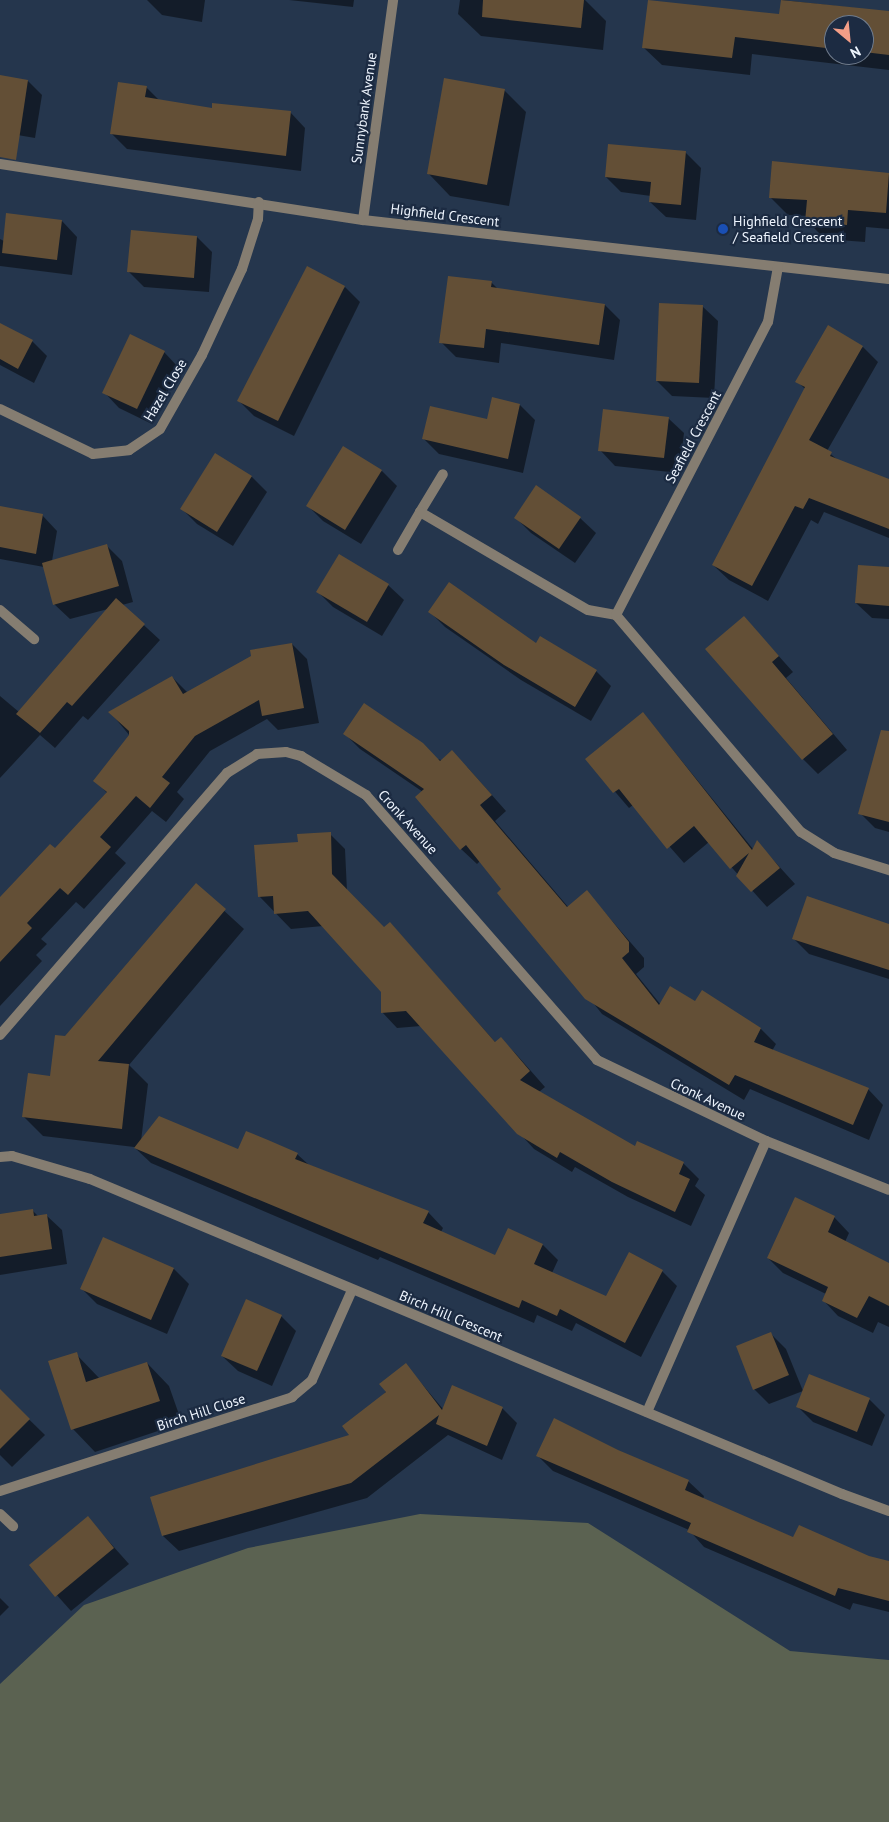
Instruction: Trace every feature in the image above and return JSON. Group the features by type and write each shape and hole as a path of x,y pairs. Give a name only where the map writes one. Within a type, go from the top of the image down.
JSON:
{"street":[{"name":"Sunnybank Avenue","path":"363,220 393,0"},
{"name":"Highfield Crescent","path":"0,164 259,202 363,220 889,279"},
{"name":"Hazel Close","path":"0,408 93,454 129,450 160,429 202,355 242,270 258,219 259,202"},
{"name":"Seafield Crescent","path":"616,615 768,322 778,267"},
{"path":"398,550 443,474"},
{"path":"420,512 588,610 616,615 801,832 834,853 889,870"},
{"path":"0,610 34,639"},
{"name":"Cronk Avenue","path":"0,1035 227,773 257,754 286,752 301,756 366,795 598,1060 766,1141 889,1190"},
{"path":"647,1412 766,1141"},
{"name":"Birch Hill Crescent","path":"0,1156 12,1156 90,1179 352,1290 889,1511"},
{"name":"Birch Hill Close","path":"0,1491 292,1397 312,1380 352,1290"},
{"path":"0,1514 13,1526"}],"green space":[{"path":"420,1514 588,1523 790,1651 889,1660 889,1822 0,1822 0,1684 84,1605 248,1548"}],"building":[{"path":"483,0 584,0 581,28 482,17"},
{"path":"648,0 779,14 781,0 889,11 889,55 874,53 874,15 824,15 824,48 735,37 732,58 642,48"},
{"path":"0,75 28,80 16,160 0,157"},
{"path":"444,78 505,89 487,185 427,174"},
{"path":"118,82 147,86 145,97 212,108 212,103 291,111 286,156 110,134"},
{"path":"608,144 686,151 681,205 649,202 651,182 605,177"},
{"path":"772,161 889,173 886,213 848,210 847,225 805,222 807,200 769,198"},
{"path":"6,213 62,220 57,260 2,253"},
{"path":"131,230 197,236 194,278 127,272"},
{"path":"307,266 345,286 278,421 237,401"},
{"path":"448,276 492,281 491,287 605,304 599,345 486,329 484,348 439,343"},
{"path":"659,303 703,305 699,383 656,381"},
{"path":"0,323 33,340 18,369 0,359"},
{"path":"828,325 863,346 809,440 832,452 830,456 889,479 889,529 809,498 803,509 795,506 752,586 712,565 805,387 795,382"},
{"path":"130,334 165,351 137,409 102,393"},
{"path":"492,397 520,404 508,459 422,439 430,406 487,419"},
{"path":"603,409 669,417 664,458 598,451"},
{"path":"343,446 382,470 345,530 306,506"},
{"path":"215,453 252,476 217,532 180,509"},
{"path":"536,485 581,517 559,549 514,518"},
{"path":"0,506 43,514 36,554 0,547"},
{"path":"107,544 119,586 53,605 42,563"},
{"path":"339,554 389,584 367,622 316,592"},
{"path":"858,565 889,567 889,606 855,603"},
{"path":"449,582 536,643 540,636 597,670 575,707 504,665 428,612"},
{"path":"116,598 145,624 72,706 67,702 40,733 16,714"},
{"path":"744,616 779,656 772,662 833,734 802,760 705,649"},
{"path":"292,643 304,708 262,716 259,700 195,736 162,777 170,783 150,808 136,796 100,837 111,847 68,895 60,888 27,923 32,928 0,962 0,897 50,844 55,848 107,792 93,781 129,735 129,731 108,712 172,676 183,694 251,656 250,650"},
{"path":"364,703 423,743 440,761 452,750 492,795 480,805 567,907 587,890 629,942 629,952 622,958 659,1005 670,986 695,1001 702,990 761,1028 754,1042 869,1088 853,1125 735,1075 729,1085 585,999 497,893 501,889 466,845 460,850 415,797 424,789 343,734"},
{"path":"643,712 752,850 757,840 780,868 751,892 736,876 749,853 730,869 694,826 667,849 619,789 613,793 585,759"},
{"path":"881,730 889,731 889,822 858,814"},
{"path":"331,832 332,874 384,927 390,922 495,1042 501,1037 530,1071 520,1080 635,1146 637,1141 684,1162 679,1174 690,1179 675,1212 612,1182 560,1152 557,1158 517,1134 406,1011 381,1013 381,992 308,911 274,914 273,896 258,897 254,845 298,842 297,834"},
{"path":"196,883 226,909 98,1061 129,1064 122,1129 22,1117 28,1073 50,1076 55,1035 65,1036"},
{"path":"807,896 889,924 889,970 792,939"},
{"path":"159,1116 238,1149 246,1131 268,1140 298,1153 295,1159 429,1211 423,1223 495,1255 508,1228 543,1244 534,1264 606,1296 629,1252 663,1270 625,1343 560,1309 557,1316 522,1300 519,1308 134,1148"},
{"path":"795,1197 835,1216 828,1232 889,1263 889,1306 869,1296 857,1318 822,1301 828,1287 767,1258"},
{"path":"33,1209 34,1216 47,1214 52,1249 0,1257 0,1214"},
{"path":"103,1237 174,1268 151,1320 80,1289"},
{"path":"246,1299 282,1315 257,1371 221,1356"},
{"path":"771,1332 789,1375 753,1390 736,1346"},
{"path":"77,1352 86,1382 147,1362 160,1401 71,1430 48,1361"},
{"path":"406,1363 442,1410 452,1385 503,1407 487,1446 436,1424 439,1415 351,1483 162,1536 150,1497 349,1435 342,1426 386,1392 379,1384"},
{"path":"809,1374 870,1398 857,1432 796,1407"},
{"path":"0,1389 30,1419 0,1449"},
{"path":"554,1418 618,1450 689,1480 685,1490 793,1537 799,1525 869,1556 889,1561 889,1601 838,1588 835,1596 687,1532 691,1523 536,1456"},
{"path":"88,1516 114,1548 55,1597 29,1565"}],"place":[{"name":"Highfield Crescent / Seafield Crescent","path":"723,229"}]}
